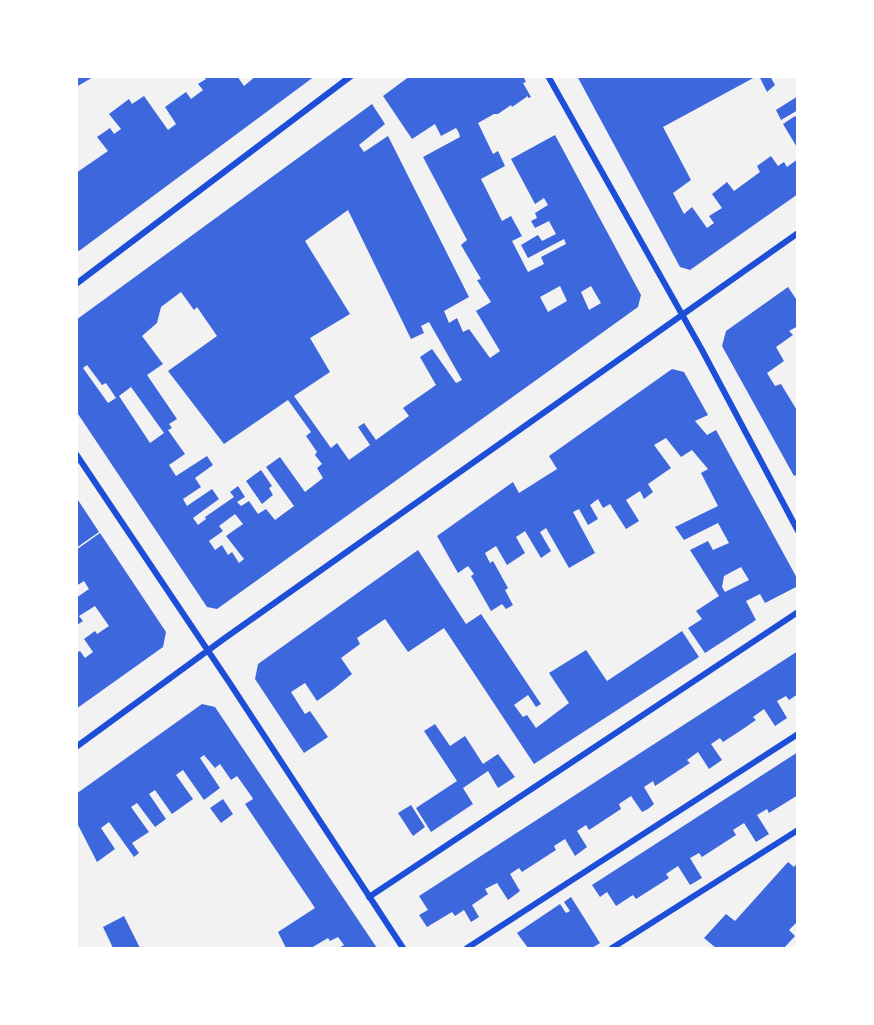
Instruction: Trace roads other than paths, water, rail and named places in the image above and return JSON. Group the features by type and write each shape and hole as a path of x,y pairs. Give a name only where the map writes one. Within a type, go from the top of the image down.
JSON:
{"street":[{"path":"76,284 351,76"},
{"path":"548,76 702,351 798,531"},
{"path":"76,747 207,651 798,233"},
{"path":"76,454 230,682 403,948"},
{"path":"369,897 798,612"},
{"path":"467,948 798,734"},
{"path":"612,948 798,830"}]}
